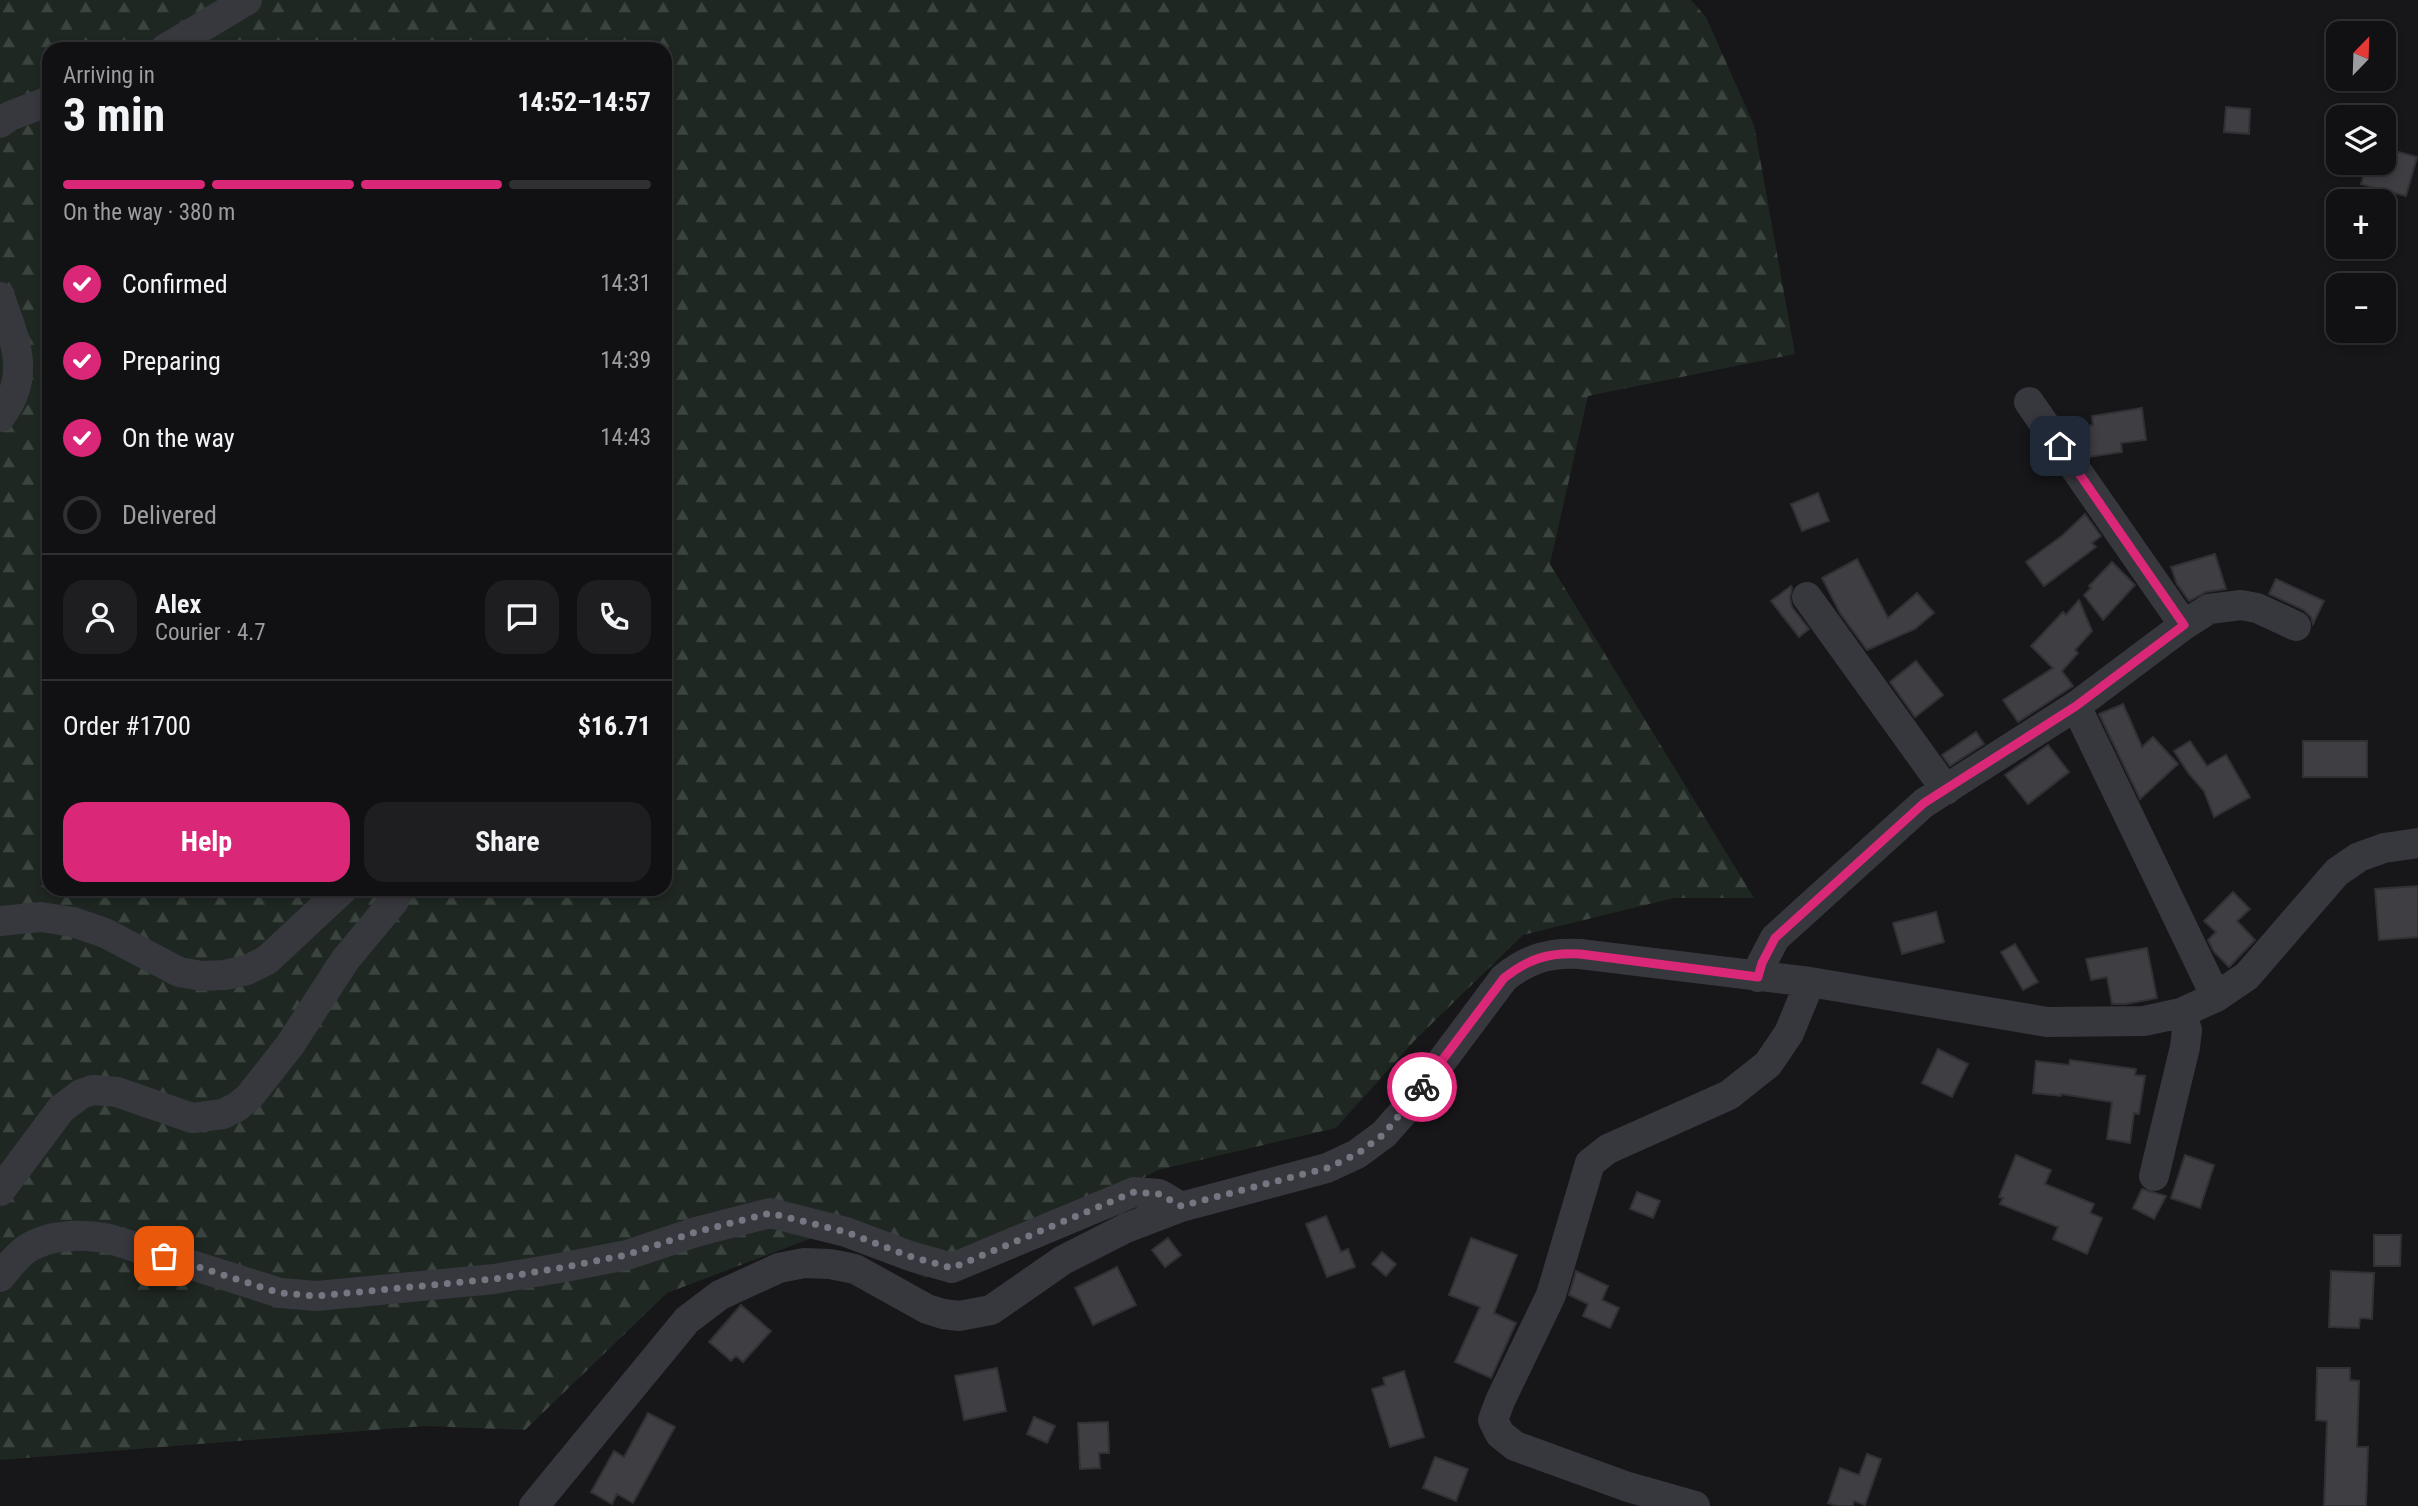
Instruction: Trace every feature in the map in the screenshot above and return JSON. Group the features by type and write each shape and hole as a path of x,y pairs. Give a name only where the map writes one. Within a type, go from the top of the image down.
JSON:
{"street":[{"path":"178,42 247,0"},
{"path":"0,123 10,116 42,104"},
{"path":"0,298 16,341 19,360 18,380 12,398 0,417"},
{"path":"2029,402 2184,625"},
{"path":"1807,597 1946,790"},
{"path":"1758,977 1775,938 1924,803 2076,706 2184,625 2209,609 2241,605 2257,608 2296,626"},
{"path":"2076,706 2216,997"},
{"path":"534,1506 687,1320 720,1295 779,1268 804,1263 830,1264 855,1269 927,1309 959,1316 991,1310 1063,1260 1126,1228 1181,1206 1327,1168 1357,1154 1384,1134 1406,1109 1504,978 1520,965 1539,957 1559,953 1580,954 1810,982 2047,1022 2144,1021 2181,1013 2216,997 2247,976 2337,873 2359,857 2384,848 2418,843"},
{"path":"0,921 41,916 73,922 104,933 179,972 202,976 225,975 247,970 267,960 336,896"},
{"path":"0,1191 61,1109 81,1094 93,1090 117,1092 192,1118 223,1114 237,1107 249,1097 290,1045 345,960 394,901 395,896"},
{"path":"1695,1506 1628,1488 1515,1446 1500,1434 1493,1420 1551,1295 1590,1163 1608,1149 1729,1095 1768,1064 1788,1033 1810,982"},
{"path":"2154,1176 2186,1046 2187,1030 2181,1013"},
{"path":"0,1277 26,1249 46,1240 89,1235 280,1293 317,1296 494,1279 565,1267 626,1255 696,1232 770,1213 846,1232 909,1256 952,1268 1134,1192 1159,1194 1181,1206"}],"green space":[{"path":"0,0 1691,0 1706,17 1754,125 1795,354 1588,396 1550,564 1754,898 1674,898 1523,935 1415,1040 1336,1128 1158,1170 1075,1215 926,1278 823,1234 667,1293 525,1430 425,1426 0,1460"}],"building":[{"path":"2226,107 2250,109 2249,134 2224,132"},
{"path":"2396,151 2417,157 2406,196 2396,193 2396,189 2380,189 2361,184 2364,175 2396,175"},
{"path":"2142,408 2146,440 2121,443 2122,452 2089,457 2069,429 2093,425 2092,416"},
{"path":"1818,493 1829,521 1802,531 1791,504"},
{"path":"2085,514 2101,536 2092,543 2096,547 2044,586 2026,562 2063,535"},
{"path":"2215,554 2226,589 2206,592 2189,601 2177,584 2171,567"},
{"path":"1857,559 1888,618 1917,593 1934,613 1915,629 1867,650 1840,613 1822,578"},
{"path":"2112,562 2135,585 2103,620 2084,595"},
{"path":"2276,579 2324,601 2313,624 2311,617 2304,610 2269,594"},
{"path":"1791,586 1792,607 1809,629 1799,637 1771,601"},
{"path":"2079,600 2092,631 2075,650 2078,653 2062,671 2073,686 2018,722 2003,700 2053,668 2031,646 2063,612 2066,615"},
{"path":"1916,661 1943,695 1915,717 1890,682"},
{"path":"2123,704 2142,747 2153,737 2178,764 2140,799 2099,714"},
{"path":"1976,732 1984,744 1950,766 1942,755"},
{"path":"2190,741 2207,766 2226,755 2250,797 2214,817 2204,791 2174,751"},
{"path":"2303,741 2367,741 2367,777 2303,777"},
{"path":"2048,745 2069,772 2028,804 2005,775"},
{"path":"2418,886 2418,937 2379,940 2375,889"},
{"path":"2233,892 2250,909 2237,921 2255,940 2229,967 2214,952 2208,940 2216,932 2204,921"},
{"path":"1936,912 1944,942 1902,954 1893,923"},
{"path":"2015,944 2038,982 2023,990 2001,952"},
{"path":"2147,948 2157,998 2112,1004 2107,977 2091,980 2086,959"},
{"path":"1938,1049 1968,1064 1952,1097 1922,1083"},
{"path":"2070,1060 2136,1069 2135,1075 2145,1076 2139,1114 2134,1113 2130,1143 2107,1139 2112,1102 2061,1094 2033,1093 2036,1061 2069,1065"},
{"path":"2016,1155 2051,1170 2045,1184 2094,1204 2090,1213 2102,1218 2087,1254 2053,1239 2058,1227 2000,1204 2003,1198 1999,1197"},
{"path":"2185,1155 2214,1165 2200,1208 2171,1198"},
{"path":"2142,1189 2166,1196 2154,1219 2133,1208"},
{"path":"1637,1192 1660,1201 1653,1218 1630,1209"},
{"path":"1326,1216 1341,1252 1348,1249 1355,1267 1327,1277 1306,1224"},
{"path":"2374,1235 2401,1235 2400,1266 2374,1266"},
{"path":"1168,1238 1181,1255 1165,1267 1152,1250"},
{"path":"1471,1238 1517,1255 1494,1313 1516,1323 1491,1378 1455,1362 1480,1307 1449,1295"},
{"path":"1382,1252 1396,1264 1386,1276 1372,1264"},
{"path":"1117,1267 1136,1305 1093,1325 1075,1288"},
{"path":"1576,1271 1608,1286 1602,1300 1619,1308 1610,1328 1583,1316 1588,1304 1569,1295"},
{"path":"2331,1271 2374,1273 2372,1319 2360,1318 2359,1328 2329,1327"},
{"path":"741,1305 771,1331 743,1362 736,1356 731,1361 709,1342"},
{"path":"997,1368 1006,1411 964,1420 955,1376"},
{"path":"2317,1368 2350,1368 2350,1380 2359,1381 2357,1447 2368,1447 2366,1506 2324,1506 2327,1421 2316,1420"},
{"path":"1404,1371 1424,1437 1390,1447 1372,1389 1385,1385 1383,1378"},
{"path":"648,1413 675,1427 633,1503 617,1494 612,1504 591,1492 614,1451 624,1457"},
{"path":"1034,1417 1055,1426 1047,1443 1027,1434"},
{"path":"1108,1422 1109,1453 1099,1453 1100,1468 1080,1469 1078,1423"},
{"path":"1867,1454 1881,1459 1865,1505 1854,1501 1853,1506 1828,1503 1840,1468 1859,1475"},
{"path":"1435,1457 1468,1469 1456,1501 1423,1488"}],"way so far":[{"path":"164,1256 280,1293 317,1296 494,1279 565,1267 626,1255 696,1232 770,1213 846,1232 909,1256 952,1268 1134,1192 1159,1194 1181,1206 1327,1168 1357,1154 1384,1134 1422,1087"}],"route":[{"path":"1422,1087 1504,978 1520,965 1539,957 1559,953 1580,954 1758,977 1767,950 1775,938 1924,803 2076,706 2184,625 2060,446"}]}
